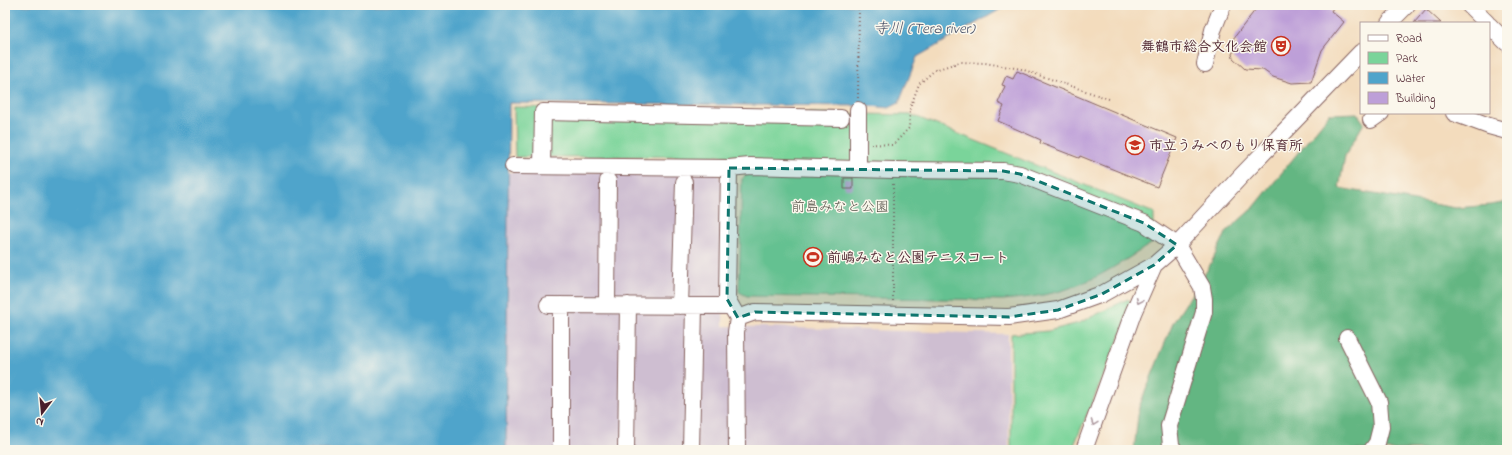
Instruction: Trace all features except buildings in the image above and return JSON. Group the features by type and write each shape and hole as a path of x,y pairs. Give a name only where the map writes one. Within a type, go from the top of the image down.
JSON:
{"street":[{"path":"1205,64 1213,30 1223,5"},
{"path":"1390,22 1407,5"},
{"path":"1469,5 1486,22"},
{"path":"1490,26 1507,43"},
{"path":"561,450 555,305 687,306 734,312 1009,317 1058,310 1102,294 1154,265 1177,245 1360,53"},
{"path":"858,110 858,169"},
{"path":"542,166 543,112 841,118"},
{"path":"1457,114 1507,131"},
{"path":"513,166 729,168 750,166 893,170 1003,170 1020,174 1144,223 1177,245 1202,287 1204,299 1204,312 1169,426 1171,445 1174,450"},
{"path":"729,168 727,299 734,312 736,332 737,450"},
{"path":"607,305 608,181"},
{"path":"684,182 691,450"},
{"path":"1084,450 1133,313 1154,265"},
{"path":"626,450 628,305"},
{"path":"1347,338 1379,402 1381,427 1377,443 1372,450"}],"path":[{"path":"858,110 859,5"},
{"path":"858,144 893,145 909,128 910,108 919,84 935,70 960,62 985,63 1020,69 1109,99"},
{"path":"893,170 894,314"}],"highlighted area":[{"path":"729,168 1003,171 1020,174 1144,223 1177,245 1154,265 1102,294 1058,310 1009,317 755,312 738,318 727,299"}],"shaded area":[{"path":"508,172 716,172 725,183 723,326 1008,334 1009,450 506,450"}],"green space":[{"name":"前島みなと公園","path":"514,107 912,115 1154,213 1154,242 1112,268 1079,285 1051,293 1027,297 1003,300 747,296 739,292 742,179 750,171 750,160 740,156 515,157"},
{"path":"1357,113 1364,123 1345,156 1339,188 1456,208 1507,202 1507,444 1499,450 1134,450 1139,407 1173,323 1208,269 1227,231 1255,206 1329,114"},
{"path":"1128,299 1133,305 1072,450 1011,450 1011,334 1048,331 1079,323"}],"water":[{"name":"寺川 (Tera river)","path":"5,5 1008,5 917,57 899,103 889,108 871,106 509,103 506,450 5,450"}],"place":[{"name":"舞鶴市総合文化会館","path":"1281,46"},
{"name":"市立うみべのもり保育所","path":"1135,145"},
{"name":"前嶋みなと公園テニスコート","path":"813,257"}]}
